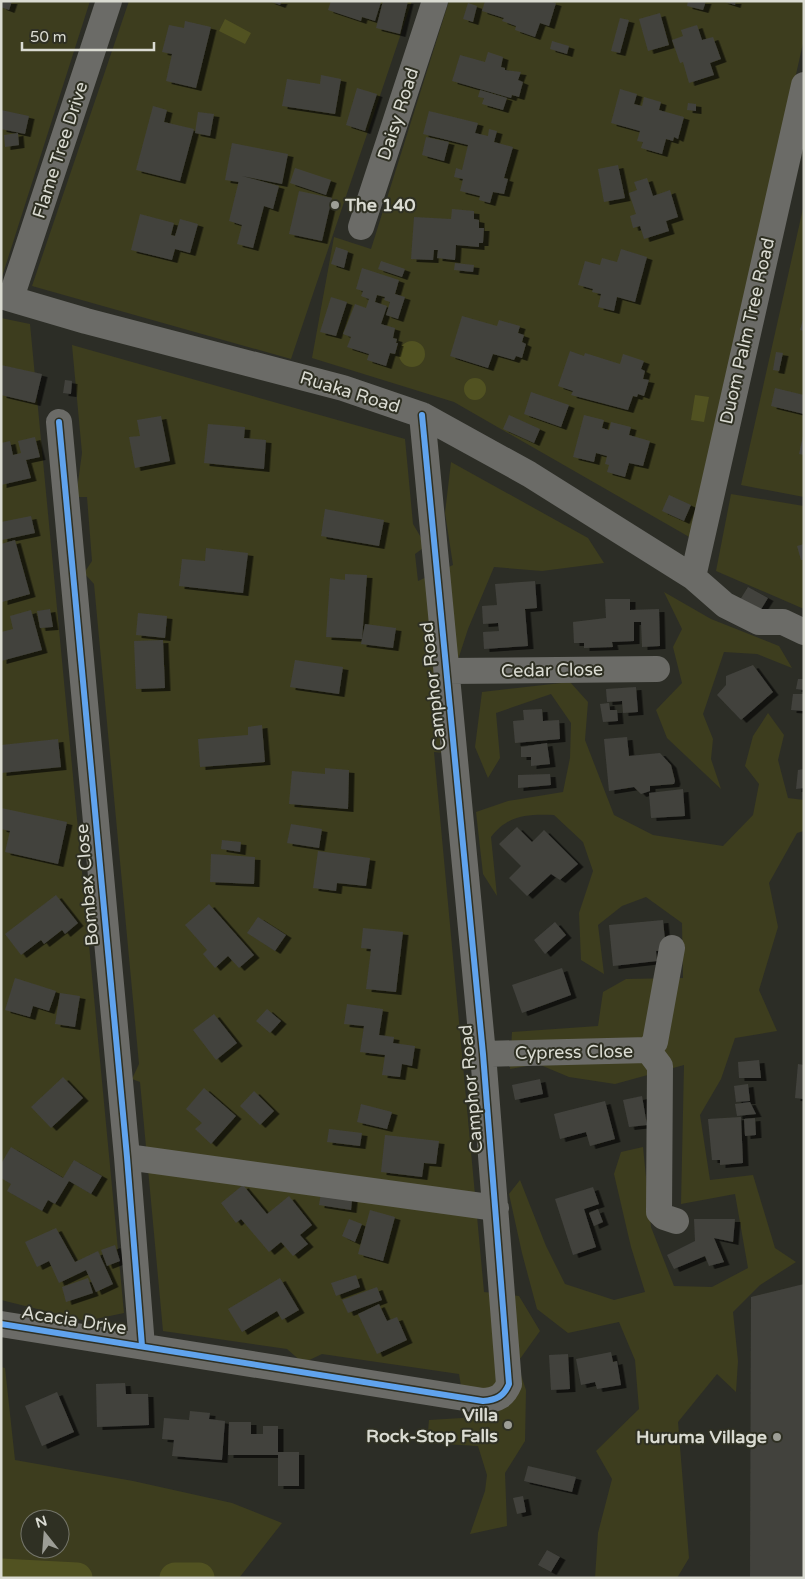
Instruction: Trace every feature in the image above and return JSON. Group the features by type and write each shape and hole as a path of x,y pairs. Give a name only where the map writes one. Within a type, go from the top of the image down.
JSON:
{"street":[{"name":"Flame Tree Drive","path":"6,297 109,1"},
{"name":"Daisy Road","path":"361,227 435,1"},
{"name":"Duom Palm Tree Road","path":"693,577 804,85"},
{"name":"Ruaka Road","path":"6,297 86,321 343,388 422,415 511,463 693,577 726,605 760,622 783,622 804,632"},
{"name":"Camphor Road","path":"142,1346 476,1400 493,1400 501,1396 509,1384 484,1054 422,415"},
{"name":"Bombax Close","path":"59,422 127,1157 142,1346"},
{"name":"Cedar Close","path":"446,671 657,669"},
{"name":"Cypress Close","path":"484,1054 648,1050 655,1042 672,948"},
{"path":"648,1050 660,1066 659,1212 664,1217 676,1221"},
{"path":"127,1157 496,1208"},
{"name":"Acacia Drive","path":"1,1324 142,1346"}],"shaded area":[{"path":"1,1 90,1 1,280"},
{"path":"129,1 412,1 291,359 32,286"},
{"path":"449,1 804,1 804,39 691,538 454,402 312,358 334,237 371,249"},
{"path":"225,19 251,33 245,44 219,31"},
{"path":"804,204 804,497 741,485"},
{"path":"1,318 30,324 124,1313 86,1321 1,1300"},
{"path":"412,341 421,345 425,354 421,363 412,367 403,363 399,354 403,345"},
{"path":"72,345 405,439 413,524 426,546 415,554 418,581 453,565 445,513 451,462 588,538 604,563 542,571 494,567 468,629 442,709 445,753 434,752 484,1292 519,1296 540,1331 517,1363 526,1390 525,1441 505,1473 507,1526 470,1534 485,1491 487,1475 478,1446 427,1443 429,1420 479,1417 461,1386 459,1374 322,1354 303,1363 287,1349 163,1331 140,1082 132,1079 139,1064 94,584 84,573 92,561 87,497 76,497 82,453"},
{"path":"475,378 483,381 486,389 483,397 475,400 467,397 464,389 467,381"},
{"path":"695,395 709,397 704,422 691,420"},
{"path":"731,494 804,506 804,609 716,571"},
{"path":"664,592 711,619 779,646 792,668 757,654 724,652 703,714 713,739 711,759 721,789 667,738 656,710 682,683 673,647 682,629"},
{"path":"570,682 588,702 585,740 614,815 653,835 723,846 753,815 759,784 745,766 753,736 768,713 784,735 778,760 788,798 804,800 804,831 797,833 769,883 778,927 759,990 777,1031 735,1038 721,1079 700,1115 710,1180 753,1175 775,1248 796,1262 760,1285 733,1312 738,1361 736,1392 717,1374 678,1422 689,1558 677,1578 595,1578 598,1533 612,1479 596,1451 639,1409 635,1360 619,1322 568,1333 537,1309 509,1194 520,1180 546,1246 565,1284 614,1300 645,1292 631,1247 614,1174 621,1152 643,1147 651,1227 674,1286 712,1287 748,1268 735,1194 681,1204 684,1065 615,1084 569,1077 538,1064 510,1069 512,1032 598,1026 603,992 626,979 683,978 682,923 646,897 622,906 598,925 604,974 581,960 579,913 593,871 583,842 554,815 519,817 504,824 491,837 497,896 483,874 476,812 508,801 563,792 570,758 571,723 551,694 496,713 500,758 488,778 475,747 482,692"},
{"path":"1,1367 5,1368 15,1460 133,1481 232,1503 282,1523 239,1578 1,1578"}],"building":[{"path":"1,1 12,1 9,10 1,7"},
{"path":"269,1 282,1 280,5"},
{"path":"331,1 381,2 375,21 362,17 361,21 328,10"},
{"path":"383,1 408,1 400,34 376,28"},
{"path":"485,1 548,1 556,3 549,26 540,23 535,37 515,30 516,26 502,21 504,18 482,11"},
{"path":"688,1 706,1 703,10 687,6"},
{"path":"722,1 736,1 735,5"},
{"path":"468,3 477,6 473,22 463,19"},
{"path":"660,13 669,45 648,51 639,19"},
{"path":"620,18 629,20 620,53 611,51"},
{"path":"185,21 211,27 196,88 166,81 172,54 162,52 169,25 184,28"},
{"path":"697,25 702,40 713,37 721,59 710,63 714,75 689,83 683,62 680,63 672,40 683,36 681,30"},
{"path":"552,41 569,46 567,54 550,49"},
{"path":"488,52 503,57 501,67 505,68 505,70 521,72 518,80 523,82 519,97 512,95 511,98 452,81 460,55 485,62"},
{"path":"321,75 341,79 335,114 282,106 287,79 320,84"},
{"path":"357,88 377,94 365,131 346,125"},
{"path":"620,89 637,94 634,104 642,106 644,97 661,102 659,110 684,117 678,139 674,137 673,141 666,139 662,154 641,148 643,142 637,141 640,131 611,123"},
{"path":"480,90 507,98 503,110 482,104 484,98 478,97"},
{"path":"688,103 696,104 696,111 687,110"},
{"path":"153,106 167,110 164,122 194,129 180,181 136,170"},
{"path":"1,110 29,116 25,134 1,129"},
{"path":"429,111 478,123 475,133 488,136 489,129 497,131 494,142 513,147 504,178 508,179 504,194 493,192 490,203 479,200 480,196 460,191 463,179 454,177 456,168 462,170 468,145 423,134"},
{"path":"198,112 214,114 210,136 195,133"},
{"path":"18,133 19,145 5,147 4,135"},
{"path":"426,137 449,142 444,161 422,155"},
{"path":"232,143 288,154 282,184 242,176 279,186 273,209 264,206 253,248 237,244 242,225 229,221 239,182 225,180"},
{"path":"618,165 625,198 604,202 598,169"},
{"path":"295,168 331,180 326,195 290,183"},
{"path":"647,178 653,196 670,190 678,217 666,221 669,231 644,239 640,226 633,228 630,216 636,214 629,193 637,190 634,182"},
{"path":"299,191 332,198 322,241 289,234"},
{"path":"398,197 405,199 402,206 396,204"},
{"path":"452,209 474,211 474,219 479,220 479,228 484,228 483,243 479,243 479,247 456,245 455,260 437,258 438,250 434,250 433,260 411,259 414,217 451,219"},
{"path":"140,214 174,223 171,235 175,236 180,219 198,224 190,253 175,249 172,260 131,250"},
{"path":"336,247 348,251 344,268 331,264"},
{"path":"621,249 647,257 635,302 617,297 614,311 598,307 601,294 592,292 593,289 578,285 585,261 600,265 602,258 617,262"},
{"path":"381,261 405,269 402,277 378,269"},
{"path":"455,263 474,265 473,272 454,270"},
{"path":"362,268 399,280 395,294 405,297 398,319 386,315 390,302 384,300 385,297 377,295 375,302 387,306 381,324 395,328 393,338 397,339 396,343 398,343 395,354 390,353 386,366 367,360 369,354 347,347 351,337 343,334 355,304 366,308 369,299 361,296 363,291 356,289"},
{"path":"331,297 347,302 336,336 320,332"},
{"path":"462,316 497,326 499,320 520,326 518,333 524,335 522,342 526,344 522,358 516,356 514,360 493,354 488,368 450,356"},
{"path":"804,316 804,331 800,330"},
{"path":"570,351 584,356 585,353 620,364 623,354 644,361 641,369 645,371 643,379 649,380 644,396 638,394 637,397 633,396 628,410 571,395 573,391 558,386"},
{"path":"776,352 783,353 779,371 773,370"},
{"path":"1,365 42,374 35,403 1,395"},
{"path":"65,380 72,381 71,394 63,393"},
{"path":"775,388 804,395 804,414 771,406"},
{"path":"531,392 569,405 561,427 524,414"},
{"path":"509,415 540,429 534,443 503,429"},
{"path":"584,415 604,420 602,428 609,430 611,422 631,427 629,435 650,441 643,466 629,463 625,477 607,472 609,465 605,464 607,456 596,453 594,462 573,457"},
{"path":"161,416 170,461 135,468 129,437 140,436 137,420"},
{"path":"208,424 245,427 244,438 266,440 264,469 204,463"},
{"path":"804,436 804,455 799,454"},
{"path":"35,437 40,457 26,460 31,478 1,485 1,443 10,441 13,455 21,453 18,441"},
{"path":"669,495 691,505 684,521 662,511"},
{"path":"325,509 384,520 379,546 321,536"},
{"path":"31,516 35,533 2,540 1,522"},
{"path":"15,540 30,594 2,602 1,544"},
{"path":"804,544 804,560 801,560 797,546"},
{"path":"206,548 248,553 243,593 179,586 182,559 205,561"},
{"path":"345,574 367,575 362,639 326,637 330,578 345,580"},
{"path":"535,581 537,608 525,609 528,646 484,649 483,632 499,631 498,623 483,624 482,606 497,605 495,584"},
{"path":"748,587 768,598 755,619 735,608"},
{"path":"605,599 630,599 630,610 659,609 660,646 642,647 641,622 634,622 634,641 612,642 613,647 584,648 584,643 574,643 573,622 606,618"},
{"path":"50,609 53,627 40,628 37,611"},
{"path":"31,610 42,650 1,661 1,632 13,629 10,616"},
{"path":"138,613 167,616 165,638 136,635"},
{"path":"365,624 396,628 393,648 361,644"},
{"path":"163,640 165,688 136,689 134,641"},
{"path":"295,660 343,667 339,694 290,687"},
{"path":"753,665 773,692 741,720 717,695 726,685 726,676"},
{"path":"798,679 804,679 804,690 796,689"},
{"path":"636,687 638,712 623,713 622,701 607,702 606,689"},
{"path":"793,694 804,694 804,711 791,710"},
{"path":"609,703 610,710 617,710 618,721 603,722 600,704"},
{"path":"542,709 543,721 559,720 560,739 515,743 513,721 524,720 523,710"},
{"path":"262,725 265,762 200,767 198,739 248,735 248,727"},
{"path":"627,737 629,756 660,753 671,765 674,784 650,786 650,791 641,794 634,787 609,791 604,739"},
{"path":"58,739 61,767 1,773 1,745"},
{"path":"547,743 550,764 531,766 531,757 521,757 521,747"},
{"path":"325,768 349,770 348,809 289,804 292,771 325,774"},
{"path":"804,769 804,788 796,789 798,770"},
{"path":"550,774 551,785 518,788 518,775"},
{"path":"683,789 685,816 651,818 649,793"},
{"path":"1,808 67,822 58,864 5,852 10,831 1,829"},
{"path":"291,824 322,829 319,848 287,843"},
{"path":"517,827 532,842 544,830 578,864 560,880 551,874 527,896 509,878 521,866 499,844"},
{"path":"222,840 241,842 240,852 221,849"},
{"path":"318,851 370,858 366,886 337,883 336,891 313,888"},
{"path":"211,854 255,857 254,884 210,882"},
{"path":"56,895 78,923 65,934 62,930 44,944 41,940 21,955 5,934"},
{"path":"209,904 254,955 239,968 228,956 215,968 203,954 207,950 185,925"},
{"path":"258,917 286,935 275,951 247,933"},
{"path":"663,920 666,950 656,951 657,961 613,966 609,925"},
{"path":"555,922 566,935 545,954 534,940"},
{"path":"363,928 403,932 396,992 366,989 371,949 361,948"},
{"path":"562,968 571,995 522,1013 512,985"},
{"path":"15,978 56,991 49,1011 33,1006 30,1017 5,1010"},
{"path":"60,993 80,996 75,1027 55,1024"},
{"path":"347,1004 383,1009 379,1035 394,1037 393,1043 415,1046 412,1066 402,1064 400,1077 382,1075 385,1055 360,1052 364,1026 344,1024"},
{"path":"267,1009 281,1021 270,1033 256,1021"},
{"path":"214,1014 237,1043 216,1060 193,1030"},
{"path":"759,1060 761,1078 739,1078 738,1062"},
{"path":"798,1064 804,1065 804,1099 795,1098"},
{"path":"63,1077 83,1098 51,1128 31,1107"},
{"path":"540,1079 543,1094 515,1100 512,1085"},
{"path":"748,1084 750,1101 736,1102 734,1086"},
{"path":"204,1088 236,1116 211,1144 195,1129 202,1123 186,1109"},
{"path":"254,1091 274,1111 260,1125 240,1106"},
{"path":"642,1096 647,1125 629,1127 623,1100"},
{"path":"605,1101 615,1139 590,1146 586,1132 560,1139 554,1114"},
{"path":"750,1102 756,1114 737,1116 735,1104"},
{"path":"361,1104 392,1112 387,1129 357,1122"},
{"path":"741,1117 743,1163 720,1165 720,1160 712,1160 708,1119"},
{"path":"755,1118 756,1135 745,1136 744,1119"},
{"path":"329,1129 362,1133 360,1146 327,1142"},
{"path":"385,1135 439,1141 436,1164 424,1163 422,1177 381,1172"},
{"path":"11,1147 63,1178 74,1160 102,1176 91,1194 69,1181 55,1204 48,1200 42,1211 7,1191 11,1184 1,1178 1,1164"},
{"path":"243,1185 267,1214 289,1196 312,1225 300,1235 308,1244 293,1256 281,1242 269,1252 241,1219 236,1223 221,1203"},
{"path":"322,1187 353,1191 351,1210 319,1205"},
{"path":"593,1187 599,1204 584,1209 596,1247 573,1255 555,1199"},
{"path":"598,1209 603,1222 594,1226 589,1213"},
{"path":"370,1210 395,1217 383,1261 358,1254"},
{"path":"349,1219 362,1224 355,1242 342,1236"},
{"path":"694,1219 735,1219 733,1242 714,1238 724,1262 709,1266 705,1256 674,1269 667,1255 695,1241"},
{"path":"56,1228 75,1262 98,1251 113,1284 96,1292 86,1270 59,1283 49,1261 37,1267 25,1242"},
{"path":"115,1245 120,1261 107,1266 101,1250"},
{"path":"356,1275 360,1287 336,1296 331,1283"},
{"path":"88,1278 93,1293 66,1302 62,1287"},
{"path":"280,1278 299,1310 282,1320 277,1311 242,1332 228,1309"},
{"name":"Huruma Village","path":"804,1284 804,1578 750,1578 751,1297"},
{"path":"377,1287 382,1300 348,1313 342,1300"},
{"path":"379,1304 387,1321 397,1317 407,1340 377,1354 358,1314"},
{"path":"611,1352 613,1362 617,1361 621,1385 597,1389 595,1382 581,1385 576,1359"},
{"path":"568,1354 570,1389 551,1390 549,1355"},
{"path":"125,1383 126,1394 148,1394 149,1425 97,1427 96,1384"},
{"path":"57,1392 74,1432 42,1446 25,1406"},
{"path":"190,1411 210,1413 209,1419 225,1421 222,1460 172,1456 174,1440 162,1439 164,1418 189,1420"},
{"path":"229,1422 251,1422 251,1434 263,1434 263,1426 278,1426 278,1452 299,1452 299,1486 278,1486 278,1455 228,1455"},
{"path":"528,1466 576,1477 572,1492 524,1481"},
{"path":"523,1496 526,1512 517,1514 513,1498"},
{"path":"547,1550 560,1557 551,1572 538,1565"}],"waterway":[{"path":"1,1574 77,1578"},
{"path":"175,1578 199,1578"}],"cycle path":[{"path":"1,1324 483,1401 499,1397 505,1392 509,1384 483,1054 422,415"},
{"path":"59,422 127,1157 142,1346"}],"place":[{"name":"The 140","path":"335,205"},
{"name":"Villa Rock-Stop Falls","path":"508,1425"},
{"name":"Huruma Village","path":"777,1437"}]}
